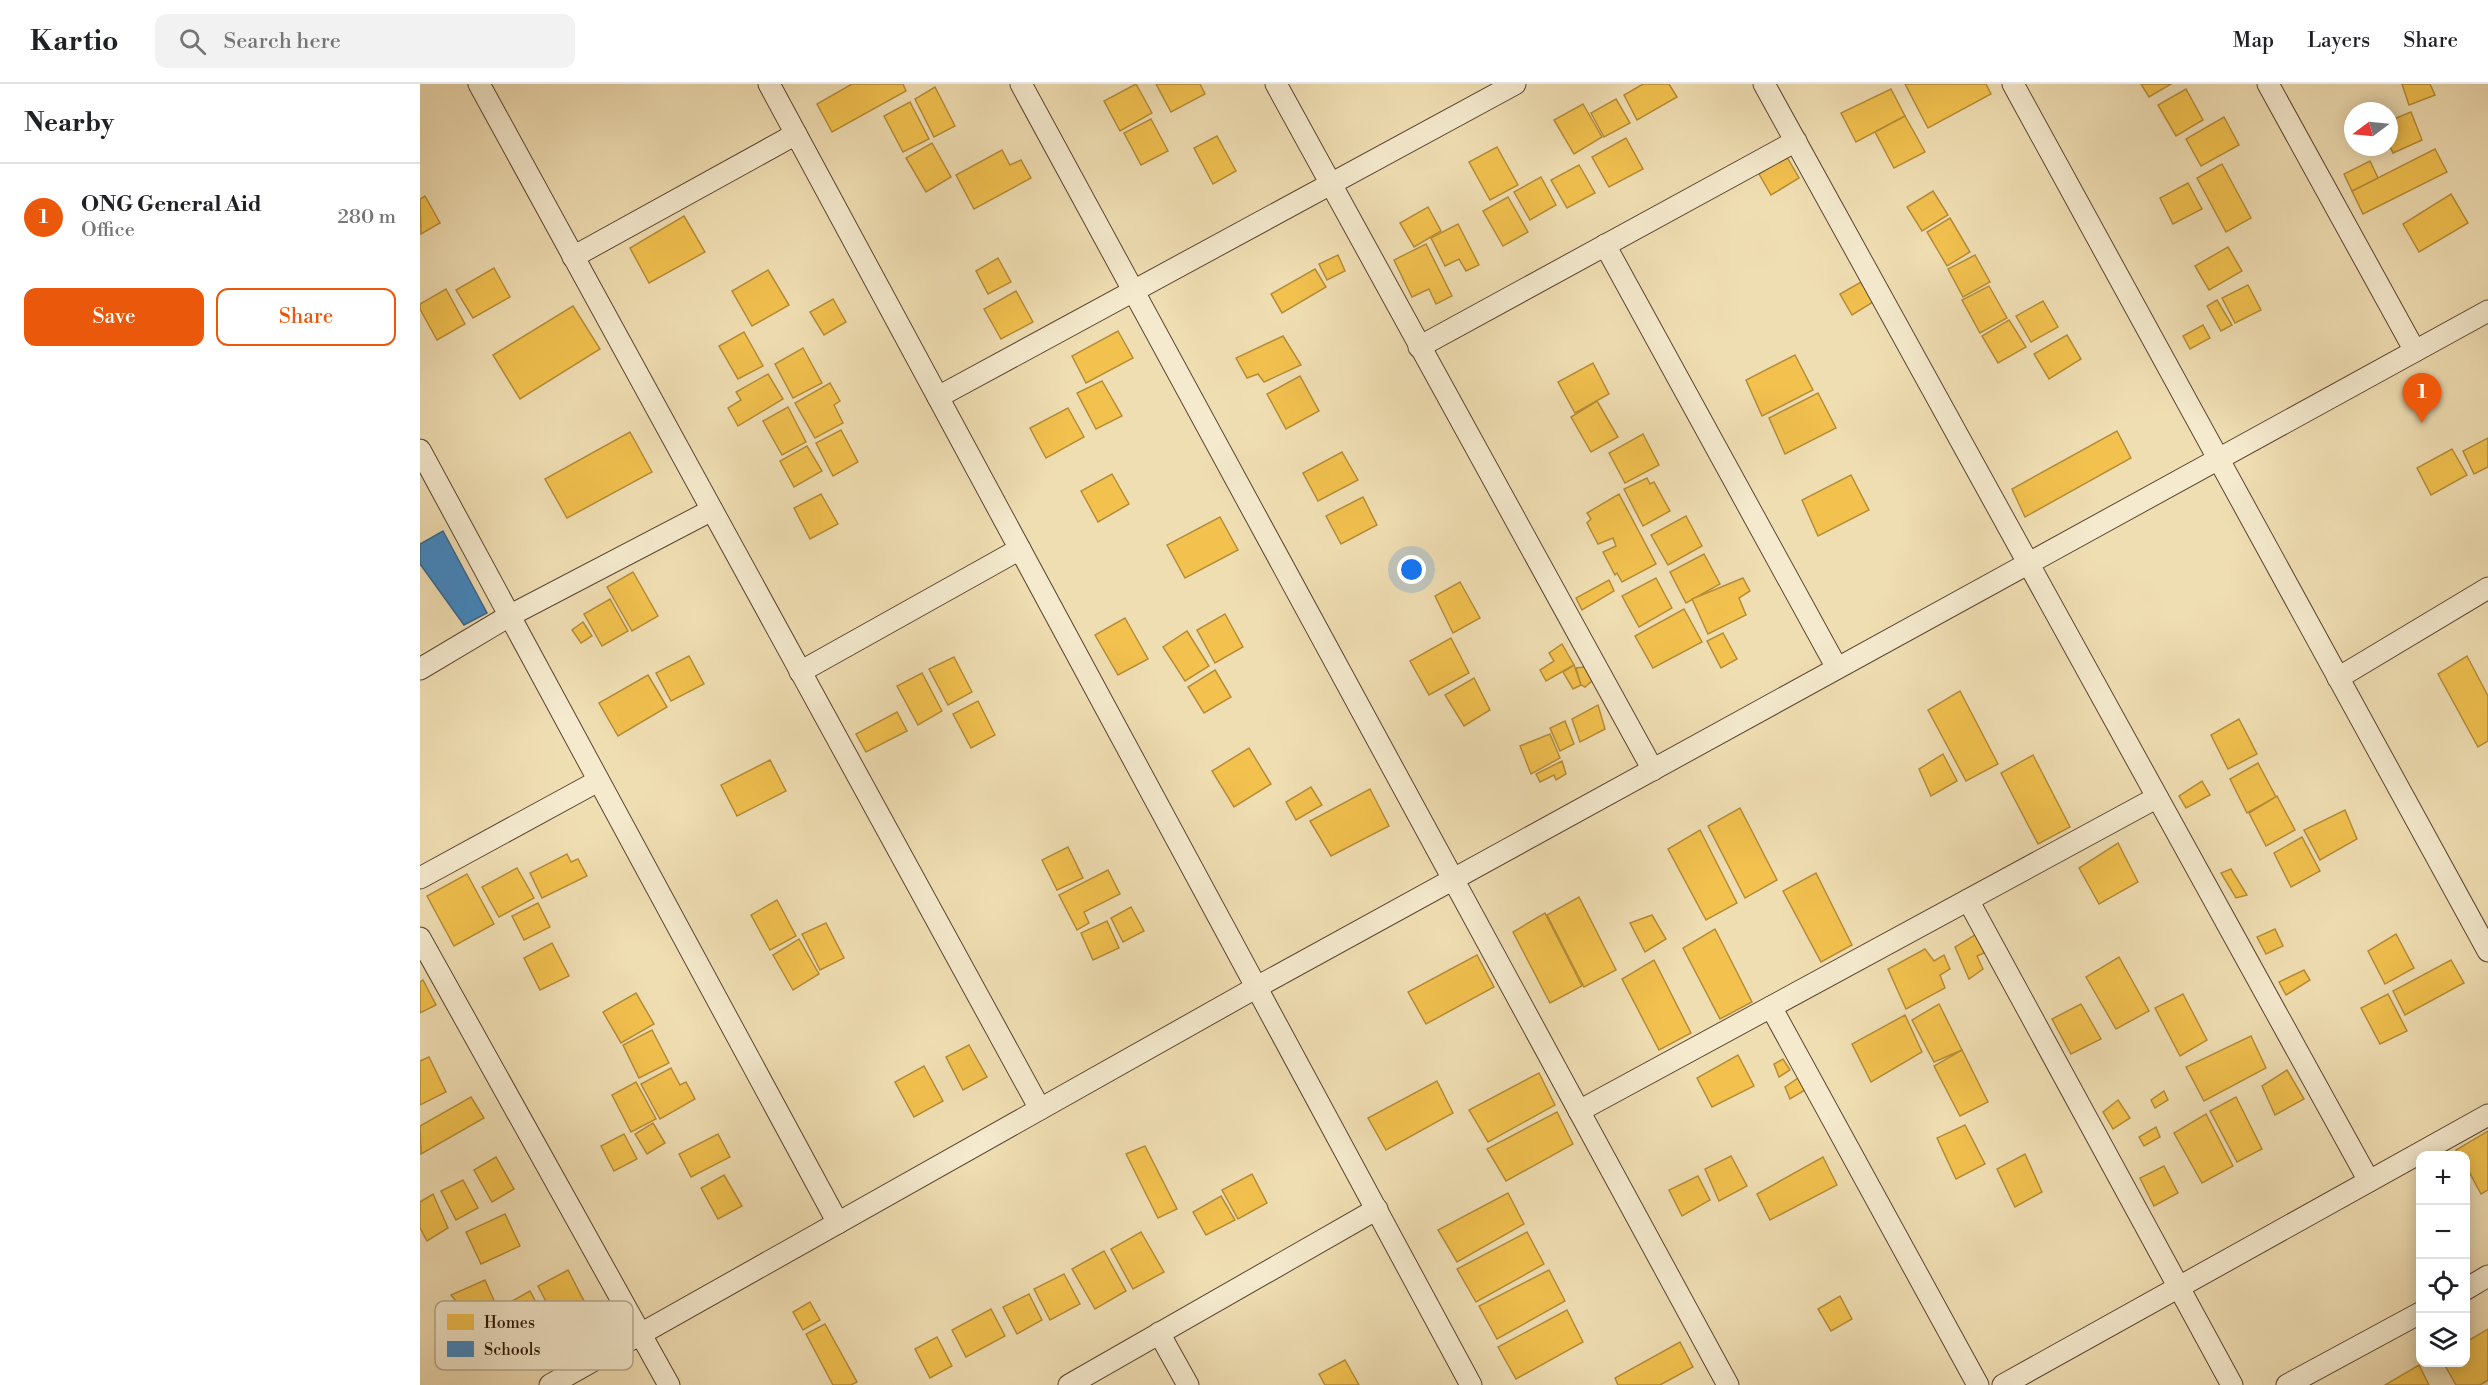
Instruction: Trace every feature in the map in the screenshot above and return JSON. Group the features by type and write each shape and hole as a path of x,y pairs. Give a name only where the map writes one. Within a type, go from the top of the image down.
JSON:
{"street":[{"path":"478,84 1040,1109"},
{"path":"769,84 1471,1385"},
{"path":"1021,84 1728,1385"},
{"path":"1276,84 1653,770"},
{"path":"1764,84 2369,1181"},
{"path":"2013,84 2488,951"},
{"path":"2268,84 2415,351"},
{"path":"938,397 1510,85"},
{"path":"573,257 796,134"},
{"path":"1419,347 1796,141"},
{"path":"1605,245 1837,668"},
{"path":"633,1338 1257,987 2488,311"},
{"path":"420,450 838,1223"},
{"path":"420,669 509,616 712,510"},
{"path":"800,672 1020,549"},
{"path":"2338,678 2488,588"},
{"path":"420,878 598,781"},
{"path":"1579,1111 2156,798"},
{"path":"1968,900 2232,1385"},
{"path":"420,938 622,1301"},
{"path":"1771,1007 1978,1385"},
{"path":"2003,1385 2488,1115"},
{"path":"1069,1385 1377,1209"},
{"path":"2470,1286 2488,1276"},
{"path":"2287,1385 2416,1316"},
{"path":"633,1321 669,1385"},
{"path":"1159,1334 1188,1385"},
{"path":"550,1385 576,1370"}],"building: Homes":[{"path":"852,84 903,84 906,91 832,132 817,104"},
{"path":"1136,84 1152,113 1120,131 1104,101"},
{"path":"1156,84 1200,84 1205,94 1171,112"},
{"path":"1643,84 1669,84 1677,97 1637,120 1624,95"},
{"path":"1905,84 1986,84 1991,94 1928,128"},
{"path":"2141,84 2171,84 2149,97"},
{"path":"2402,84 2430,84 2435,95 2409,105"},
{"path":"935,87 955,126 934,137 915,99"},
{"path":"1891,89 1905,116 1856,142 1841,113"},
{"path":"2186,89 2203,120 2176,136 2158,105"},
{"path":"1616,99 1630,123 1604,137 1591,113"},
{"path":"910,102 929,139 903,152 884,116"},
{"path":"1583,104 1602,137 1574,154 1554,120"},
{"path":"2411,112 2422,140 2398,151 2398,117"},
{"path":"1905,116 1925,152 1894,168 1875,132"},
{"path":"2224,117 2239,145 2201,166 2186,139"},
{"path":"1151,119 1168,151 1141,165 1124,133"},
{"path":"1217,136 1236,171 1213,184 1194,148"},
{"path":"1626,138 1643,169 1609,187 1592,157"},
{"path":"932,143 951,177 926,192 906,158"},
{"path":"1497,147 1518,185 1490,200 1469,162"},
{"path":"2435,149 2447,172 2363,214 2352,191"},
{"path":"1002,150 1010,165 1021,160 1031,178 974,209 956,175"},
{"path":"1787,157 1799,178 1771,195 1759,174"},
{"path":"2370,161 2378,178 2352,191 2344,174"},
{"path":"2222,164 2251,218 2226,232 2197,178"},
{"path":"1579,165 1595,193 1567,208 1551,180"},
{"path":"1541,177 1556,205 1530,220 1514,192"},
{"path":"2188,183 2202,209 2173,224 2160,198"},
{"path":"1933,191 1948,215 1922,231 1907,207"},
{"path":"2451,194 2468,223 2419,252 2403,224"},
{"path":"425,196 440,223 421,234 420,199"},
{"path":"1508,197 1528,232 1503,246 1483,211"},
{"path":"1428,207 1441,231 1414,247 1400,223"},
{"path":"684,216 705,252 649,283 630,248"},
{"path":"1950,218 1970,252 1947,266 1927,232"},
{"path":"1458,224 1479,265 1466,271 1459,259 1445,266 1431,238"},
{"path":"1426,244 1452,296 1436,304 1429,289 1412,297 1394,260"},
{"path":"2228,247 2242,271 2209,290 2195,266"},
{"path":"1338,255 1345,271 1327,280 1319,264"},
{"path":"1975,255 1990,282 1963,297 1948,269"},
{"path":"998,258 1011,282 988,294 976,271"},
{"path":"494,268 510,297 473,318 456,290"},
{"path":"1315,269 1326,287 1282,313 1271,294"},
{"path":"768,270 789,305 752,326 732,291"},
{"path":"1861,282 1873,302 1852,315 1840,294"},
{"path":"2248,285 2261,310 2235,323 2222,298"},
{"path":"1989,286 2007,318 1980,333 1962,300"},
{"path":"446,289 465,324 437,340 420,309 420,304"},
{"path":"1016,291 1033,322 1001,339 984,309"},
{"path":"833,299 846,322 824,335 810,312"},
{"path":"2217,300 2232,325 2221,331 2207,306"},
{"path":"2043,301 2058,327 2031,342 2016,316"},
{"path":"573,306 600,349 520,399 493,355"},
{"path":"2009,320 2026,347 1998,363 1982,336"},
{"path":"2203,325 2210,338 2190,349 2183,336"},
{"path":"1118,331 1133,358 1086,383 1072,356"},
{"path":"744,332 763,366 738,379 719,346"},
{"path":"2067,335 2081,359 2049,379 2034,354"},
{"path":"1283,336 1301,365 1264,382 1258,374 1247,378 1236,358"},
{"path":"803,348 822,383 793,398 775,364"},
{"path":"1795,355 1813,390 1762,416 1746,380"},
{"path":"1593,363 1609,394 1575,413 1558,382"},
{"path":"768,374 783,399 738,426 728,408 741,400 736,392"},
{"path":"1300,376 1319,411 1286,429 1267,394"},
{"path":"1102,381 1122,416 1096,429 1077,393"},
{"path":"830,383 840,401 834,405 843,423 815,438 795,403"},
{"path":"1818,393 1836,428 1785,454 1769,418"},
{"path":"1597,401 1618,437 1591,452 1571,417"},
{"path":"788,407 806,442 782,455 763,421"},
{"path":"1068,408 1084,437 1046,458 1030,428"},
{"path":"841,430 858,462 833,476 816,443"},
{"path":"2117,431 2131,458 2025,517 2012,489"},
{"path":"630,432 652,472 567,518 545,479"},
{"path":"1643,434 1659,465 1625,483 1609,453"},
{"path":"2488,438 2488,467 2474,474 2463,451"},
{"path":"807,446 822,471 794,487 780,461"},
{"path":"2452,449 2467,475 2431,495 2417,468"},
{"path":"1342,452 1358,480 1318,501 1303,473"},
{"path":"1112,474 1129,504 1098,522 1081,491"},
{"path":"1851,475 1869,510 1818,536 1802,500"},
{"path":"1647,478 1650,484 1654,482 1670,511 1643,526 1624,489"},
{"path":"821,494 838,524 810,539 794,508"},
{"path":"1619,494 1656,564 1622,582 1617,573 1615,575 1603,552 1616,546 1613,538 1598,544 1587,523 1591,519 1587,513"},
{"path":"1363,497 1377,525 1341,544 1326,516"},
{"path":"1686,516 1702,546 1668,565 1651,535"},
{"path":"1220,517 1238,550 1185,578 1167,545"},
{"path":"1704,554 1720,584 1686,603 1670,572"},
{"path":"633,572 658,616 632,631 607,587"},
{"path":"1656,578 1672,608 1639,627 1622,596"},
{"path":"1743,578 1750,591 1739,598 1746,615 1708,634 1692,599"},
{"path":"1609,580 1614,591 1582,610 1576,598"},
{"path":"1460,582 1480,618 1453,633 1435,596"},
{"path":"610,599 628,631 602,646 584,614"},
{"path":"1684,609 1702,642 1653,668 1635,636"},
{"path":"1225,614 1243,647 1215,663 1197,630"},
{"path":"1125,618 1148,659 1118,675 1095,635"},
{"path":"583,622 592,636 581,643 572,630"},
{"path":"1187,631 1209,666 1185,681 1163,647"},
{"path":"1723,633 1737,659 1721,668 1707,641"},
{"path":"1451,638 1469,673 1429,695 1410,661"},
{"path":"1562,644 1574,665 1546,681 1540,670 1554,661 1549,653"},
{"path":"689,656 704,684 671,701 656,673"},
{"path":"2467,656 2488,696 2488,741 2478,747 2438,674"},
{"path":"954,657 972,692 948,705 929,669"},
{"path":"1574,665 1581,685 1573,689 1563,672"},
{"path":"1585,667 1593,680 1585,687 1581,685 1576,668"},
{"path":"1215,670 1231,697 1204,713 1188,687"},
{"path":"922,673 942,711 918,725 897,686"},
{"path":"648,675 667,707 618,736 599,703"},
{"path":"1474,678 1490,710 1464,726 1445,695"},
{"path":"1960,691 1998,764 1966,781 1928,710"},
{"path":"978,701 995,735 971,748 953,714"},
{"path":"1598,705 1605,729 1580,742 1572,719"},
{"path":"897,712 907,731 866,752 856,734"},
{"path":"2239,719 2257,754 2228,769 2211,735"},
{"path":"1565,721 1574,744 1560,751 1550,728"},
{"path":"1550,734 1560,758 1531,774 1520,746"},
{"path":"1249,748 1271,784 1234,807 1212,771"},
{"path":"1943,754 1957,781 1931,796 1919,769"},
{"path":"2033,755 2070,827 2038,844 2001,773"},
{"path":"770,760 786,791 737,816 721,785"},
{"path":"1562,761 1566,774 1556,780 1554,775 1540,782 1536,774"},
{"path":"2258,763 2276,797 2247,813 2230,779"},
{"path":"2202,781 2210,795 2186,808 2179,796"},
{"path":"1311,787 1322,805 1296,820 1286,802"},
{"path":"1370,789 1389,826 1331,856 1310,821"},
{"path":"2277,796 2295,830 2266,846 2249,813"},
{"path":"1740,808 1777,880 1745,898 1708,826"},
{"path":"2345,810 2357,839 2320,860 2304,830"},
{"path":"1700,830 1737,903 1706,920 1668,849"},
{"path":"2302,837 2320,871 2291,887 2274,853"},
{"path":"2118,843 2138,882 2099,904 2079,868"},
{"path":"1068,847 1083,878 1057,890 1042,860"},
{"path":"567,854 571,862 578,859 587,876 542,898 530,873"},
{"path":"517,868 534,898 499,917 482,887"},
{"path":"2231,869 2247,895 2236,898 2221,873"},
{"path":"1108,870 1120,894 1084,912 1089,923 1077,930 1059,895"},
{"path":"1816,873 1852,945 1821,962 1783,891"},
{"path":"467,874 494,924 454,946 427,896"},
{"path":"1579,897 1616,970 1584,987 1547,915"},
{"path":"777,900 796,936 770,950 751,915"},
{"path":"538,903 550,927 524,940 512,916"},
{"path":"1131,907 1144,931 1123,942 1111,918"},
{"path":"1545,913 1582,986 1550,1003 1513,932"},
{"path":"1652,915 1666,939 1645,952 1630,923"},
{"path":"1107,921 1119,948 1093,960 1081,933"},
{"path":"826,923 844,958 820,970 802,934"},
{"path":"1715,929 1752,1002 1720,1019 1683,948"},
{"path":"2275,929 2283,946 2266,954 2257,937"},
{"path":"1980,932 1986,952 1977,956 1983,969 1969,979 1955,947"},
{"path":"2396,934 2414,968 2385,984 2368,951"},
{"path":"799,939 819,974 793,990 773,955"},
{"path":"552,943 569,976 540,990 524,958"},
{"path":"1925,949 1934,961 1944,955 1950,969 1940,975 1945,988 1906,1009 1888,969"},
{"path":"1477,955 1494,987 1426,1024 1408,992"},
{"path":"2119,957 2149,1011 2116,1029 2086,977"},
{"path":"1654,960 1691,1033 1659,1050 1622,979"},
{"path":"2451,960 2464,983 2405,1015 2393,991"},
{"path":"2304,970 2310,980 2286,995 2279,982"},
{"path":"423,980 436,1005 420,1013 420,982"},
{"path":"636,993 654,1024 621,1043 603,1012"},
{"path":"2183,994 2207,1040 2180,1056 2155,1008"},
{"path":"2388,994 2407,1031 2380,1044 2361,1008"},
{"path":"1939,1004 1962,1050 1934,1062 1912,1020"},
{"path":"2081,1004 2101,1039 2071,1054 2052,1019"},
{"path":"1905,1015 1922,1052 1871,1082 1852,1044"},
{"path":"652,1030 669,1063 639,1078 623,1045"},
{"path":"2251,1036 2266,1068 2204,1101 2186,1067"},
{"path":"969,1045 987,1077 963,1090 946,1057"},
{"path":"1962,1050 1988,1102 1960,1116 1934,1066"},
{"path":"1738,1055 1754,1086 1712,1107 1697,1078"},
{"path":"429,1057 446,1092 420,1105 420,1061"},
{"path":"1783,1059 1790,1070 1779,1077 1774,1064"},
{"path":"924,1066 943,1101 914,1117 895,1082"},
{"path":"671,1068 680,1085 686,1082 695,1099 660,1119 641,1084"},
{"path":"2287,1070 2304,1099 2275,1115 2262,1086"},
{"path":"1539,1073 1555,1105 1488,1142 1469,1110"},
{"path":"1798,1078 1805,1090 1790,1099 1785,1087"},
{"path":"1437,1081 1453,1113 1386,1150 1368,1118"},
{"path":"636,1082 656,1119 631,1132 612,1095"},
{"path":"2164,1091 2168,1100 2155,1108 2151,1100"},
{"path":"471,1097 484,1118 421,1154 420,1126"},
{"path":"2236,1097 2262,1149 2237,1162 2210,1111"},
{"path":"2118,1100 2130,1118 2113,1129 2103,1112"},
{"path":"1557,1112 1573,1144 1506,1181 1487,1149"},
{"path":"2206,1114 2233,1166 2202,1183 2174,1133"},
{"path":"653,1123 665,1143 647,1154 635,1134"},
{"path":"1965,1125 1985,1164 1956,1179 1937,1138"},
{"path":"2156,1127 2160,1137 2144,1146 2139,1137"},
{"path":"2488,1131 2488,1190 2481,1194 2470,1173 2470,1151 2456,1150"},
{"path":"624,1134 637,1159 614,1171 601,1146"},
{"path":"718,1134 730,1157 691,1177 679,1154"},
{"path":"1145,1146 1177,1209 1158,1218 1126,1154"},
{"path":"2025,1154 2042,1192 2015,1207 1997,1169"},
{"path":"1731,1156 1747,1186 1719,1201 1705,1169"},
{"path":"496,1157 514,1189 492,1202 474,1170"},
{"path":"1823,1157 1837,1185 1770,1220 1757,1194"},
{"path":"2164,1166 2178,1193 2154,1206 2140,1178"},
{"path":"1252,1174 1267,1203 1238,1219 1222,1190"},
{"path":"724,1175 742,1206 718,1219 701,1188"},
{"path":"1698,1176 1710,1200 1682,1216 1669,1190"},
{"path":"463,1180 478,1208 456,1220 441,1191"},
{"path":"1508,1193 1524,1224 1457,1262 1438,1230"},
{"path":"433,1194 448,1228 427,1241 420,1228 420,1202"},
{"path":"1221,1196 1235,1220 1206,1235 1193,1212"},
{"path":"505,1214 520,1246 481,1264 466,1232"},
{"path":"1141,1232 1164,1272 1133,1289 1111,1249"},
{"path":"1527,1232 1544,1264 1476,1302 1457,1269"},
{"path":"1104,1251 1126,1291 1095,1309 1072,1269"},
{"path":"568,1270 584,1301 546,1301 538,1286"},
{"path":"1549,1270 1565,1301 1497,1339 1479,1306"},
{"path":"1064,1274 1080,1304 1050,1320 1034,1289"},
{"path":"485,1280 494,1301 456,1301 451,1295"},
{"path":"530,1291 535,1301 512,1301"},
{"path":"1029,1294 1042,1320 1017,1334 1003,1307"},
{"path":"1840,1296 1852,1319 1831,1331 1818,1309"},
{"path":"810,1302 820,1320 803,1330 793,1312"},
{"path":"991,1309 1005,1336 966,1357 952,1330"},
{"path":"1567,1310 1583,1342 1516,1379 1498,1347"},
{"path":"825,1324 857,1382 851,1385 833,1385 806,1334"},
{"path":"2488,1329 2488,1380 2480,1385 2456,1385 2446,1367 2470,1367 2470,1340"},
{"path":"937,1337 952,1366 930,1378 915,1349"},
{"path":"1680,1342 1693,1367 1660,1385 1618,1385 1615,1378"},
{"path":"1345,1360 1359,1385 1325,1385 1319,1374"},
{"path":"2416,1367 2420,1367 2429,1385 2385,1385"}],"building: Schools":[{"path":"443,531 487,613 464,625 420,564 420,544"}],"place":[{"name":"ONG General Aid","path":"2422,423"}]}
